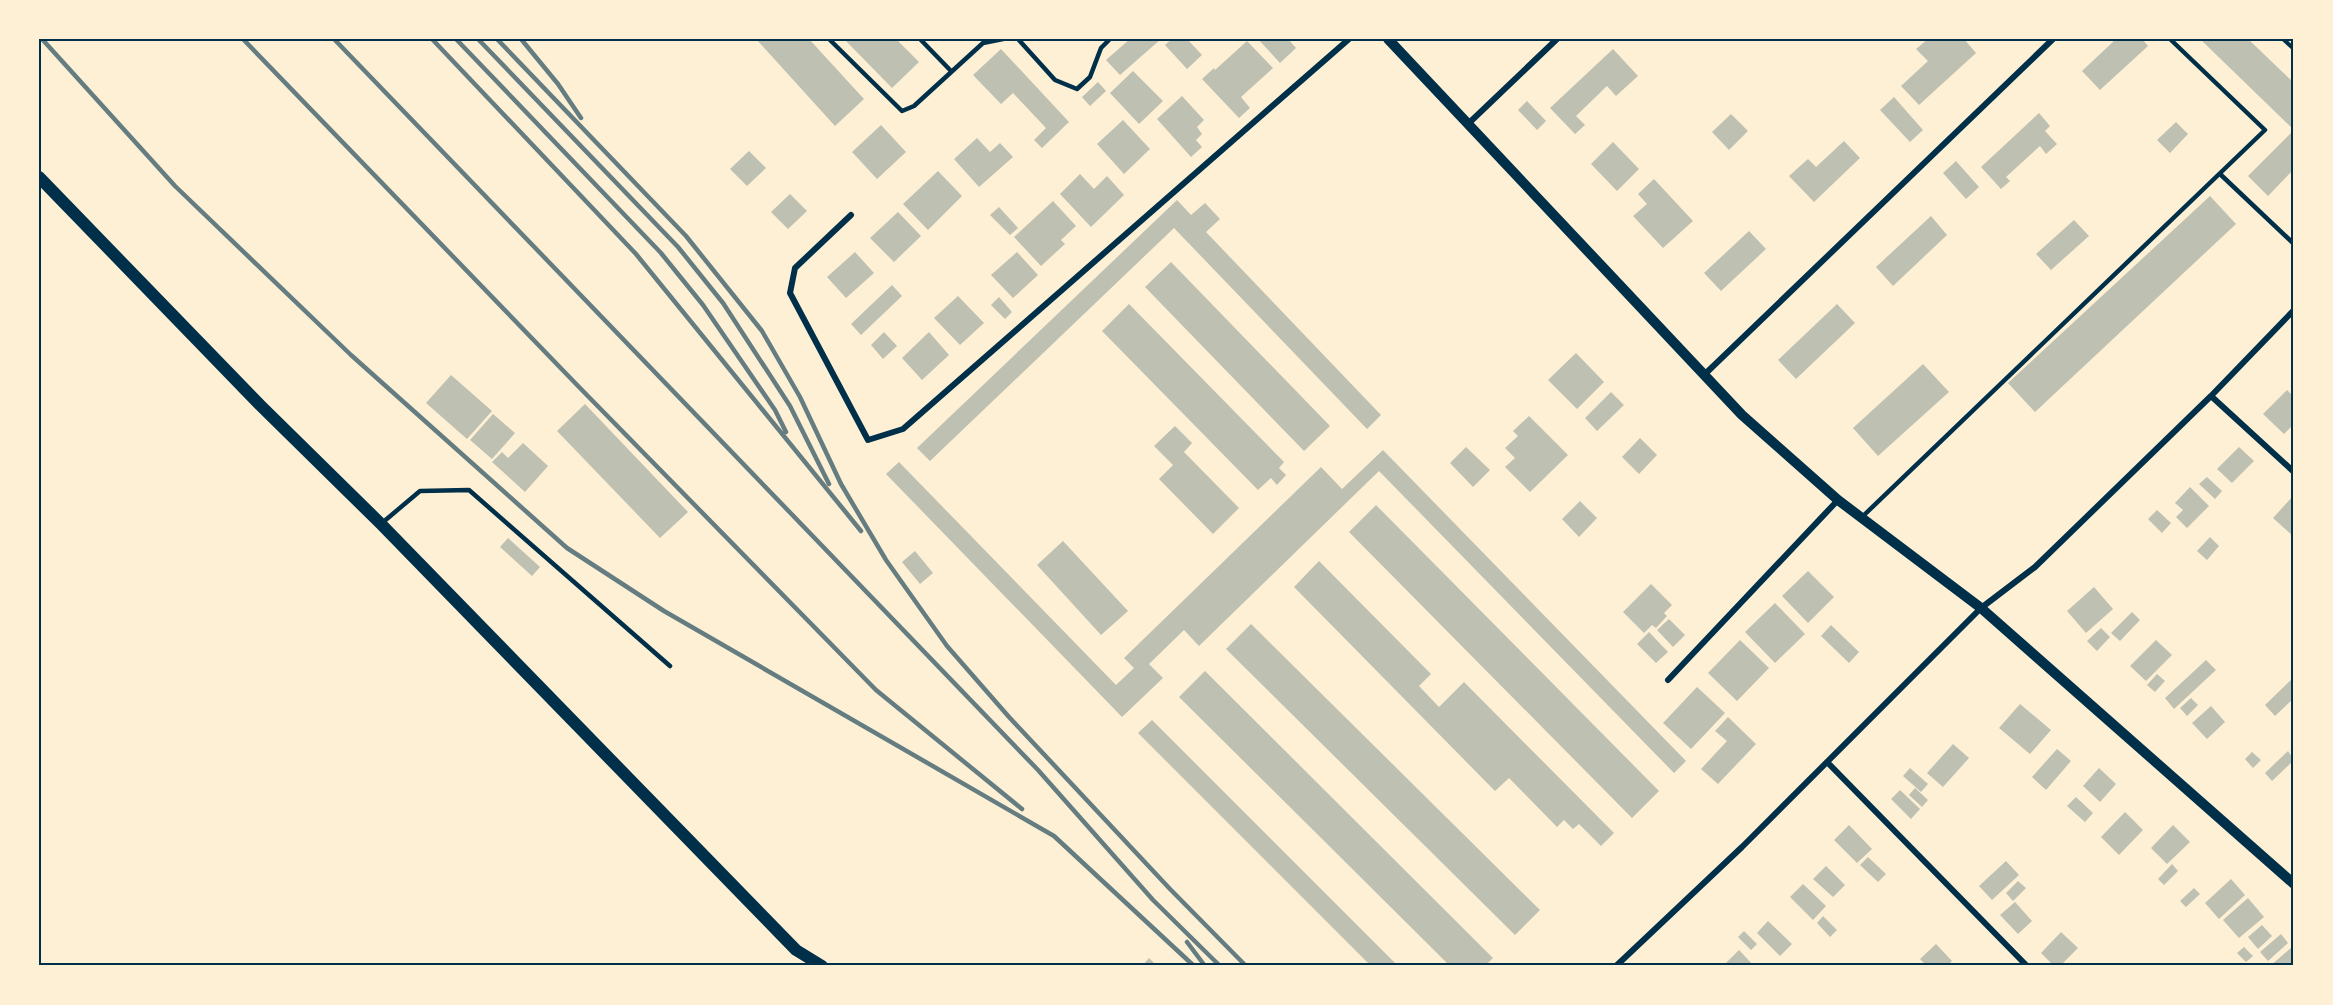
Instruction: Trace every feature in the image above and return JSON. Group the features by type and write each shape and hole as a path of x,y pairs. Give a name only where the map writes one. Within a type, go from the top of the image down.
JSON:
{"main road":[{"path":"39,177 796,950 822,966"},
{"path":"796,950 804,966"}],"street":[{"path":"851,215 795,268 790,293 868,440 903,429 1349,39"},
{"path":"1388,39 1742,415 1838,500 1981,608 2294,884"},
{"path":"1469,123 1557,39"},
{"path":"1704,375 2054,39"},
{"path":"1616,966 1742,847 1981,608 2035,567 2211,396 2294,310"},
{"path":"2211,396 2294,472"},
{"path":"1668,680 1838,500"},
{"path":"1827,762 2027,966"}],"lane":[{"path":"829,39 902,111 914,106 980,41 1003,39"},
{"path":"920,39 951,71"},
{"path":"1018,39 1055,80 1077,89 1090,76 1101,48 1110,39"},
{"path":"1861,518 2265,130 2170,39"},
{"path":"2220,174 2294,244"},
{"path":"381,524 420,491 469,490 670,666"}],"path":[{"path":"2283,39 2294,49"}],"building":[{"path":"756,39 809,39 864,99 835,126"},
{"path":"844,39 896,39 919,62 892,88"},
{"path":"1130,39 1161,39 1120,75 1106,60"},
{"path":"1172,39 1187,39 1202,55 1187,69 1165,45"},
{"path":"1258,39 1288,39 1296,48 1280,63"},
{"path":"1928,39 1964,39 1976,53 1919,105 1901,86 1928,61 1916,49"},
{"path":"2116,39 2142,39 2148,46 2100,90 2082,71"},
{"path":"2200,39 2248,39 2294,83 2294,130"},
{"path":"1247,41 1273,68 1241,97 1250,108 1239,118 1202,79"},
{"path":"1001,49 1069,122 1042,148 1034,140 1046,128 1013,93 1001,104 973,75"},
{"path":"1613,49 1638,76 1616,96 1607,86 1576,116 1585,125 1575,134 1550,108"},
{"path":"1133,71 1163,101 1139,124 1110,93"},
{"path":"1098,82 1106,91 1090,106 1082,97"},
{"path":"1182,96 1204,120 1197,127 1202,134 1196,140 1202,147 1191,157 1157,119"},
{"path":"1894,97 1923,130 1910,142 1880,110"},
{"path":"1527,101 1546,121 1537,130 1518,110"},
{"path":"2039,113 2050,126 2045,131 2057,144 2046,154 2040,146 2006,177 2010,181 2001,189 1981,167"},
{"path":"1731,114 1748,131 1729,150 1712,132"},
{"path":"1123,120 1150,149 1124,174 1097,144"},
{"path":"2176,122 2188,134 2170,153 2157,140"},
{"path":"881,125 906,152 877,179 852,152"},
{"path":"2294,130 2294,169 2268,196 2248,176"},
{"path":"977,138 990,152 1000,143 1013,157 979,187 954,159"},
{"path":"1844,141 1860,158 1814,202 1789,176 1808,159 1816,167"},
{"path":"1613,142 1639,169 1617,191 1591,164"},
{"path":"749,151 766,168 747,186 730,169"},
{"path":"1956,161 1979,187 1966,199 1943,173"},
{"path":"938,171 962,196 928,230 903,204"},
{"path":"1080,174 1094,189 1107,176 1124,195 1091,227 1060,194"},
{"path":"1654,179 1693,221 1663,248 1633,216 1647,204 1638,194"},
{"path":"790,194 807,211 788,229 771,212"},
{"path":"2210,196 2236,224 2035,412 2008,383"},
{"path":"1177,200 1191,215 1205,203 1220,219 1206,232 1381,415 1367,429 1174,228 930,461 917,448"},
{"path":"1053,201 1076,226 1061,240 1065,244 1041,266 1014,237"},
{"path":"999,207 1018,228 1010,235 990,215"},
{"path":"898,212 921,236 894,262 870,238"},
{"path":"1931,216 1947,235 1893,286 1876,267"},
{"path":"2074,220 2089,236 2051,270 2036,254"},
{"path":"1749,231 1766,249 1721,291 1704,273"},
{"path":"855,252 874,273 846,298 827,277"},
{"path":"1017,252 1038,275 1013,298 991,275"},
{"path":"1171,262 1330,426 1304,451 1145,287"},
{"path":"892,285 902,296 861,335 851,324"},
{"path":"958,296 984,323 960,345 934,318"},
{"path":"999,297 1012,312 1005,319 991,305"},
{"path":"1129,304 1284,462 1279,468 1286,475 1277,485 1271,478 1258,490 1102,331"},
{"path":"1837,304 1855,323 1796,379 1778,360"},
{"path":"884,332 897,346 883,359 871,345"},
{"path":"929,332 949,355 922,380 902,358"},
{"path":"1576,353 1604,382 1577,409 1548,380"},
{"path":"1923,364 1949,392 1878,456 1853,428"},
{"path":"451,375 492,411 467,439 426,403"},
{"path":"2287,390 2294,397 2294,424 2284,434 2263,414"},
{"path":"1611,392 1624,405 1597,431 1585,418"},
{"path":"585,404 688,512 660,538 557,431"},
{"path":"493,414 515,433 492,459 470,440"},
{"path":"1529,416 1568,455 1530,492 1505,467 1515,458 1505,448 1518,436 1513,431"},
{"path":"1175,426 1192,443 1184,452 1239,508 1213,534 1159,479 1173,465 1154,446"},
{"path":"1640,438 1657,455 1639,474 1622,457"},
{"path":"523,443 548,466 525,492 492,462 502,452 508,458"},
{"path":"1466,447 1490,470 1473,487 1450,463"},
{"path":"2239,447 2254,461 2232,483 2217,469"},
{"path":"1383,450 1686,761 1674,773 1379,471 1199,646 1184,630 1149,664 1163,678 1122,717 886,474 899,462 1116,685 1134,668 1124,658 1321,467 1342,489"},
{"path":"2207,477 2222,491 2215,499 2199,484"},
{"path":"2190,487 2209,506 2187,528 2176,517 2183,510 2175,503"},
{"path":"2294,495 2294,533 2292,535 2273,518"},
{"path":"1580,501 1597,518 1579,537 1562,519"},
{"path":"1376,505 1659,791 1632,818 1349,532"},
{"path":"2157,510 2171,523 2162,533 2148,519"},
{"path":"2210,537 2219,546 2207,560 2197,551"},
{"path":"508,538 540,567 532,576 500,547"},
{"path":"1063,541 1128,611 1101,635 1037,565"},
{"path":"915,551 933,573 920,584 902,562"},
{"path":"1319,561 1431,674 1419,686 1439,707 1464,682 1614,833 1601,846 1579,824 1573,829 1564,820 1557,827 1509,778 1495,791 1294,587"},
{"path":"1808,571 1834,597 1808,623 1782,596"},
{"path":"1651,584 1672,605 1664,613 1667,616 1656,628 1652,625 1644,633 1623,612"},
{"path":"2094,587 2113,609 2086,633 2067,611"},
{"path":"1775,603 1805,634 1775,663 1745,632"},
{"path":"2132,612 2140,620 2120,641 2111,633"},
{"path":"1669,619 1685,635 1673,647 1657,630"},
{"path":"1251,624 1540,910 1515,935 1226,649"},
{"path":"1831,625 1859,652 1849,663 1821,636"},
{"path":"2101,628 2110,637 2097,651 2087,641"},
{"path":"1649,632 1668,652 1656,663 1637,644"},
{"path":"1740,640 1769,668 1737,701 1708,673"},
{"path":"2156,640 2172,655 2146,681 2130,666"},
{"path":"2206,660 2216,670 2174,709 2165,698"},
{"path":"1205,671 1493,958 1485,966 1450,966 1179,697"},
{"path":"2157,674 2165,681 2155,692 2147,685"},
{"path":"2294,677 2294,698 2275,716 2265,705"},
{"path":"1697,687 1725,713 1691,749 1663,723"},
{"path":"2191,698 2198,705 2187,716 2180,708"},
{"path":"2020,704 2051,730 2030,754 1999,728"},
{"path":"2211,706 2225,722 2207,739 2192,723"},
{"path":"1728,717 1756,744 1718,784 1701,769 1727,741 1715,731"},
{"path":"1152,720 1398,966 1371,966 1138,733"},
{"path":"1953,744 1969,758 1943,787 1927,773"},
{"path":"2057,749 2071,761 2046,790 2032,777"},
{"path":"2288,751 2294,760 2272,781 2265,773"},
{"path":"2252,752 2261,760 2253,768 2245,759"},
{"path":"1910,768 1928,784 1921,792 1903,776"},
{"path":"2099,768 2116,784 2100,802 2083,786"},
{"path":"1915,788 1928,800 1922,807 1909,795"},
{"path":"1900,790 1920,809 1911,819 1891,799"},
{"path":"2076,797 2093,813 2085,822 2067,806"},
{"path":"2125,812 2143,830 2119,855 2101,837"},
{"path":"1849,825 1872,849 1857,863 1834,840"},
{"path":"2173,825 2190,842 2167,864 2151,848"},
{"path":"1868,857 1886,874 1878,882 1860,865"},
{"path":"2006,861 2019,875 1992,900 1979,886"},
{"path":"2172,864 2178,871 2164,885 2158,879"},
{"path":"1826,866 1845,885 1833,897 1813,879"},
{"path":"2231,879 2245,895 2219,919 2205,903"},
{"path":"2018,881 2026,888 2013,901 2006,893"},
{"path":"1803,884 1826,906 1813,920 1790,897"},
{"path":"2194,888 2200,894 2186,907 2180,901"},
{"path":"2248,898 2264,917 2239,938 2223,920"},
{"path":"2015,902 2032,921 2018,934 2000,915"},
{"path":"1823,916 1837,930 1830,937 1817,923"},
{"path":"1768,921 1792,944 1780,956 1757,933"},
{"path":"2262,925 2272,936 2258,949 2248,937"},
{"path":"1744,931 1757,944 1751,950 1738,937"},
{"path":"2061,932 2078,948 2060,966 2054,966 2041,953"},
{"path":"2281,934 2288,943 2268,961 2260,952"},
{"path":"1936,944 1952,961 1947,966 1927,966 1920,959"},
{"path":"2244,947 2253,956 2246,962 2237,953"},
{"path":"2292,947 2294,966 2270,966"},
{"path":"1739,950 1754,966 1723,966"},
{"path":"1149,958 1157,966 1142,966"}],"railway":[{"path":"42,39 175,186 351,355 567,548 664,611 1054,836 1194,966"},
{"path":"243,39 876,690 1022,809"},
{"path":"334,39 1038,770 1153,900 1220,966"},
{"path":"432,39 636,254 861,531"},
{"path":"456,39 661,253 703,305 775,410 786,432"},
{"path":"478,39 678,247 723,303 790,406 829,484"},
{"path":"497,39 686,236 762,331 800,397 841,484 886,560 947,646 1009,717 1170,889 1246,966"},
{"path":"521,39 558,84 581,118"},
{"path":"1187,942 1205,966"}]}
